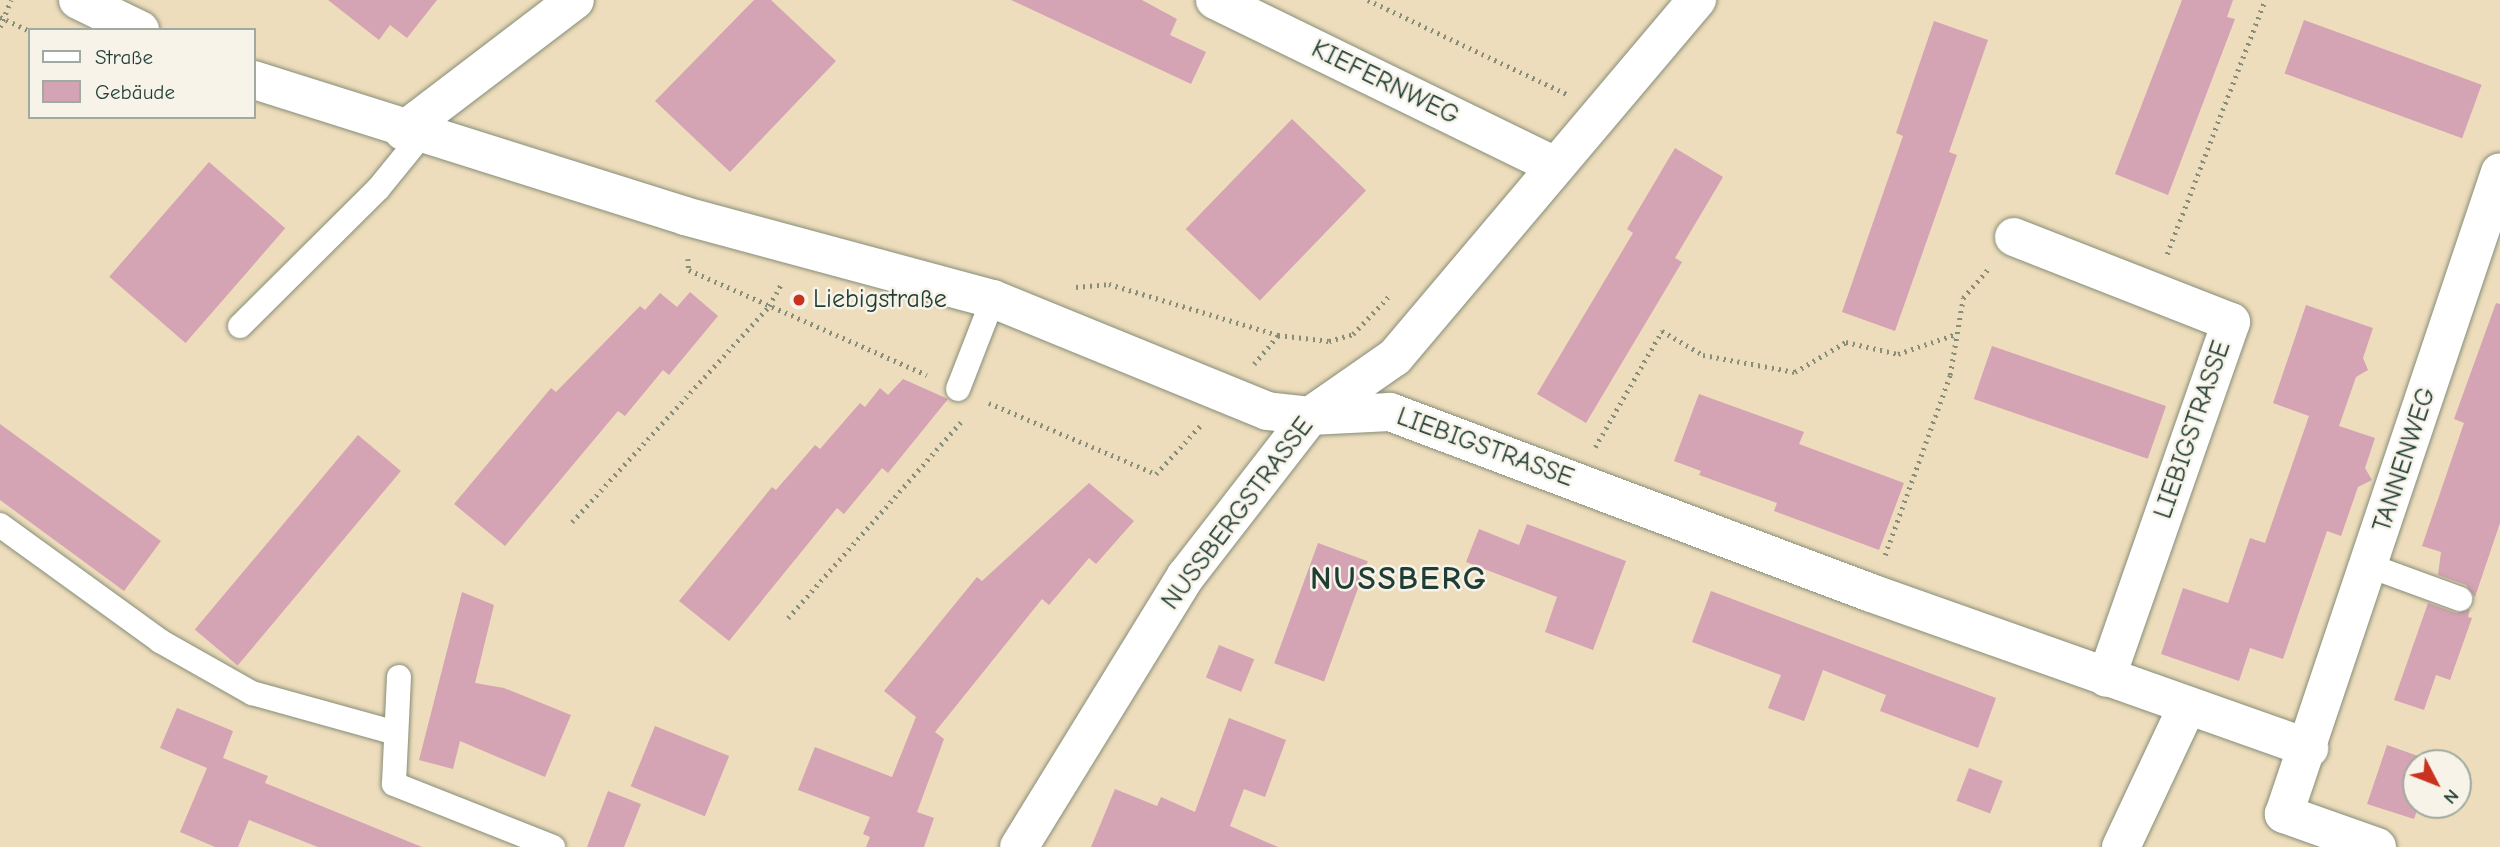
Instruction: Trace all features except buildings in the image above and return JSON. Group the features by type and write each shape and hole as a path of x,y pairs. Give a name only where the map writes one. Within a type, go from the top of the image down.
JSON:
{"street":[{"path":"78,0 136,28"},
{"path":"412,133 575,0"},
{"name":"KIEFERNWEG","path":"1215,0 1556,166"},
{"name":"NUSSBERGSTRASSE","path":"1019,847 1186,576 1310,416 1395,357 1697,0"},
{"name":"LIEBIGSTRASSE","path":"256,81 412,133 801,248 993,299 1227,398 1267,411 1310,416 1390,412 1871,593 2309,748"},
{"name":"TANNENWEG","path":"2377,847 2284,814 2309,748 2500,172"},
{"name":"LIEBIGSTRASSE","path":"2014,237 2231,322 2106,678"},
{"path":"2122,847 2188,707"}],"lane":[{"path":"240,326 378,189 412,133"},
{"path":"958,389 993,299"},
{"path":"0,525 160,640 252,693 396,733"},
{"path":"2370,566 2460,598"},
{"path":"399,677 394,784 553,847"}],"path":[{"path":"0,27 11,0"},
{"path":"1368,0 1602,111"},
{"path":"2153,291 2265,0"},
{"path":"2,17 28,30"},
{"path":"1871,593 1950,375 1963,298 2014,237"},
{"path":"572,522 769,306 801,248"},
{"path":"1039,318 1055,289 1108,284 1278,335 1329,341 1353,334 1391,294"},
{"path":"1575,481 1662,331 1703,355 1795,372 1846,342 1898,354 1956,334"},
{"path":"1227,398 1278,335"},
{"path":"788,618 963,420"}],"place":[{"name":"Liebigstraße","path":"799,300"}],"district":[{"name":"NUSSBERG","path":"1399,579"}]}
